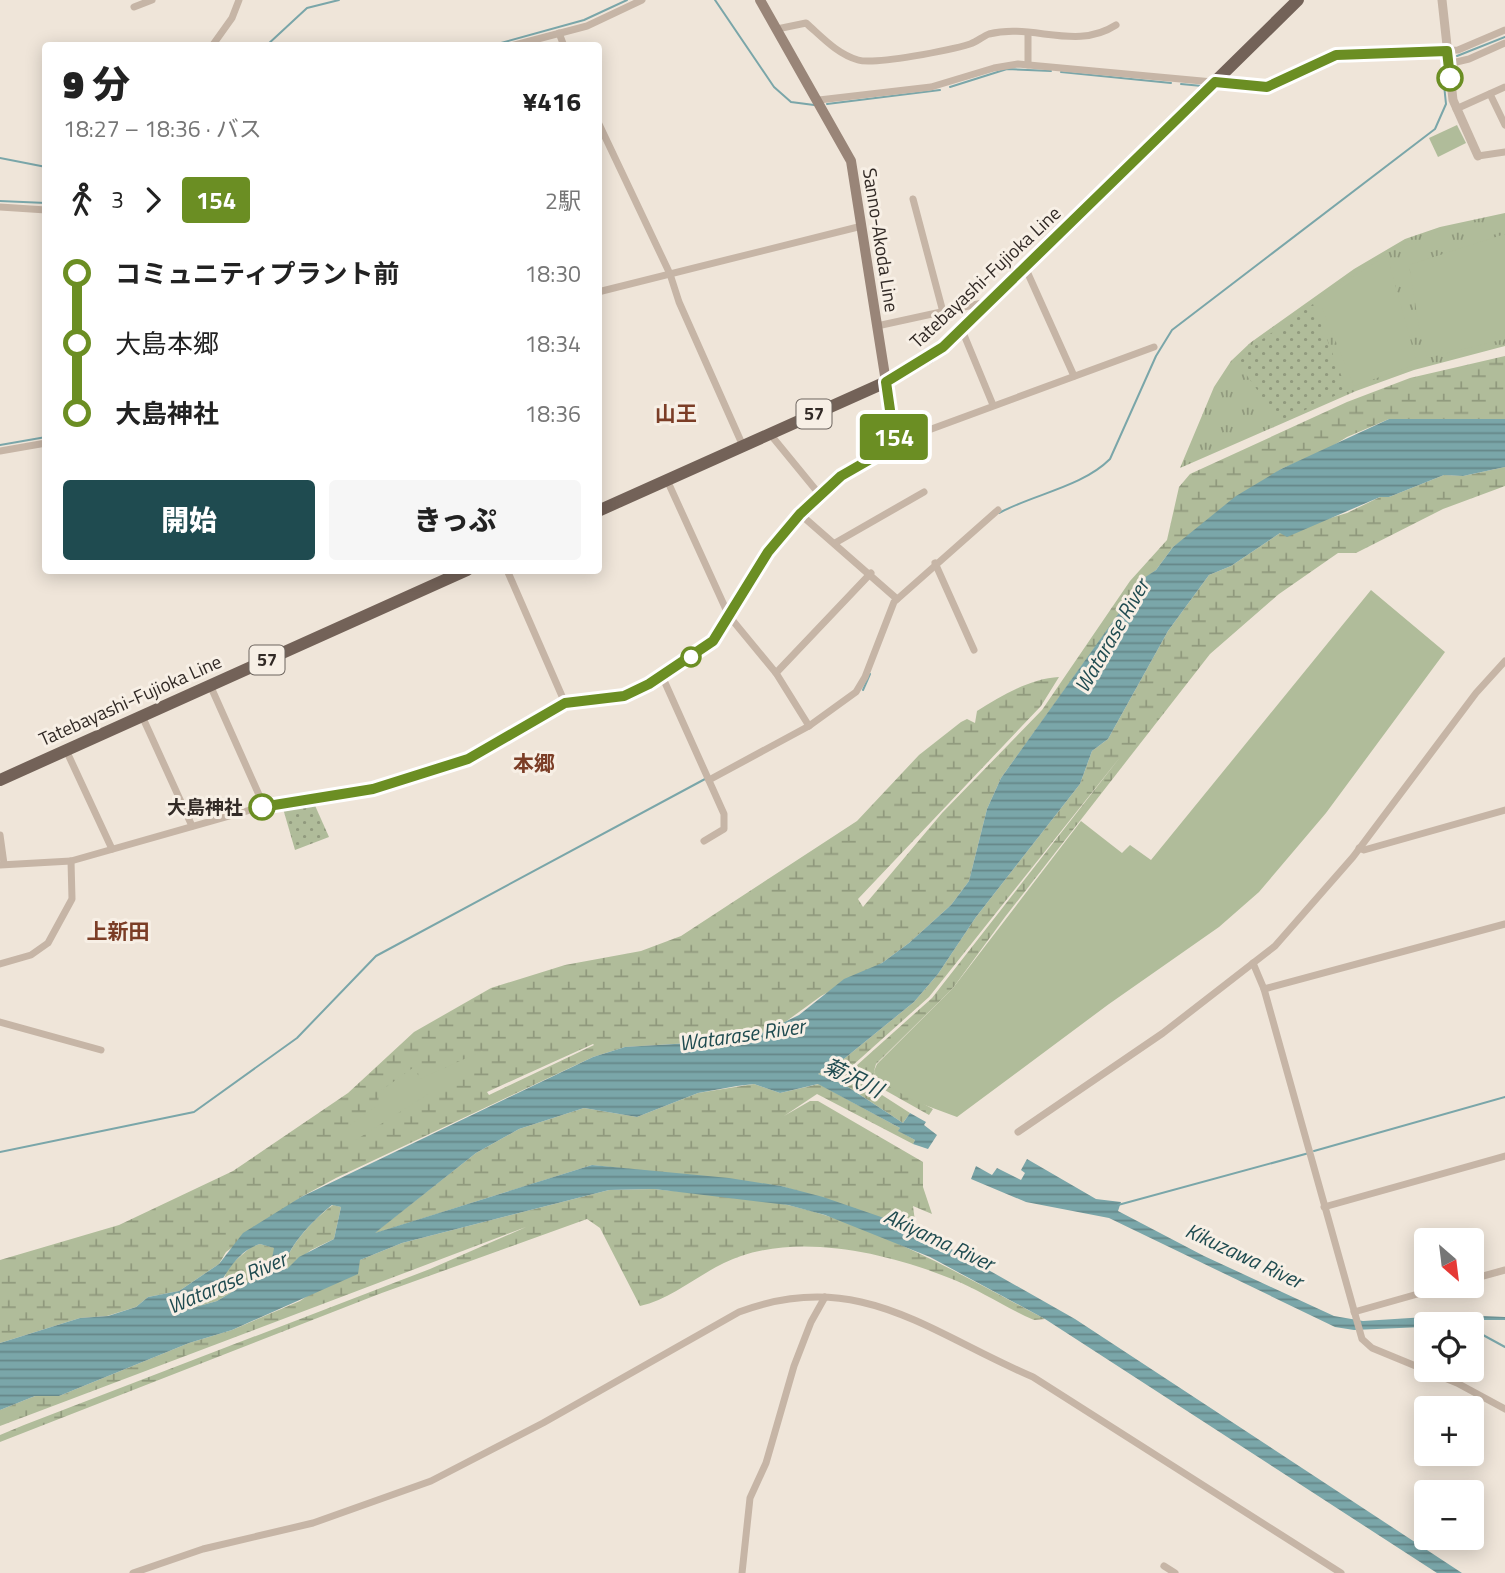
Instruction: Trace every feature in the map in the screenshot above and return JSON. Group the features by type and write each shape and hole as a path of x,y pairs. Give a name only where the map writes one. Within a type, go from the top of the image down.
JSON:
{"main road":[{"name":"Sanno-Akoda Line","path":"760,0 819,100 851,161 886,382"},
{"name":"Tatebayashi-Fujioka Line","path":"602,509 886,382 930,357 962,330 1298,0"},
{"name":"Tatebayashi-Fujioka Line","path":"0,780 458,574"}],"street":[{"path":"134,7 152,0"},
{"path":"215,42 232,18 239,0"},
{"path":"526,42 608,18 642,0"},
{"path":"1442,0 1448,64 1456,109 1478,156 1505,152"},
{"path":"777,29 806,23 838,52 861,61 941,51 973,43 989,34 1028,33 1062,38 1097,36 1116,25"},
{"path":"819,100 931,87 1008,65 1267,87 1336,55 1447,51 1465,48 1505,30"},
{"path":"559,33 562,42"},
{"path":"1028,33 1028,65"},
{"path":"1448,64 1469,59 1505,43"},
{"path":"1456,109 1505,87"},
{"path":"1490,94 1505,125"},
{"path":"602,130 670,274 679,302 743,446"},
{"path":"913,199 943,312"},
{"path":"0,207 42,210"},
{"path":"602,291 862,226"},
{"path":"1025,267 1074,376"},
{"path":"877,326 991,301"},
{"path":"962,330 993,405"},
{"path":"0,835 2,864 71,861 264,806 373,789 468,759 565,703 624,696 662,676 710,645 768,552 800,514 841,476 895,445 993,405 1154,347"},
{"path":"886,382 895,445"},
{"path":"771,434 820,495"},
{"path":"0,452 42,444"},
{"path":"667,480 729,616 776,674 809,726"},
{"path":"835,543 924,492"},
{"path":"709,780 809,726 859,688 888,612 897,598 998,510"},
{"path":"800,514 897,598"},
{"path":"936,563 974,650"},
{"path":"776,674 871,573"},
{"path":"509,574 565,703"},
{"path":"1018,1132 1163,1033 1285,936 1359,848 1469,702 1505,661"},
{"path":"662,676 724,814 724,829 704,841"},
{"path":"210,685 264,806"},
{"path":"142,716 192,826"},
{"path":"66,750 112,849"},
{"path":"1359,848 1364,849 1505,810"},
{"path":"0,964 31,955 48,943 72,899 71,861"},
{"path":"1264,989 1505,923"},
{"path":"1254,963 1264,989 1362,1337 1372,1348 1457,1382 1505,1409"},
{"path":"0,1022 101,1050"},
{"path":"1324,1207 1505,1156"},
{"path":"1484,1276 1505,1270"},
{"path":"1354,1314 1414,1296"},
{"path":"133,1573 203,1549 313,1523 431,1480 543,1423 739,1312 791,1298 825,1297 854,1298 889,1310 937,1329 1011,1369 1033,1377 1341,1573"},
{"path":"742,1573 750,1498 766,1463 794,1366 811,1322 825,1297"},
{"path":"1164,1566 1175,1573"}],"green space":[{"path":"1457,125 1466,143 1438,157 1429,138"},
{"path":"1505,213 1505,346 1414,370 1356,391 1180,468 1214,387 1231,361 1250,343 1354,269 1405,239 1440,227"},
{"path":"1505,234 1505,339 1427,358 1420,333 1409,265"},
{"path":"1387,255 1417,364 1354,386 1318,298"},
{"path":"1313,304 1347,390 1280,422 1238,363 1254,345"},
{"path":"1505,356 1505,419 1389,419 1281,469 1173,547 1156,570 1144,579 1001,778 987,809 969,881 951,905 882,963 821,996 777,1028 760,1034 723,1041 625,1047 593,1057 301,1197 226,1252 219,1264 179,1291 148,1297 136,1307 107,1316 80,1318 0,1343 0,1260 119,1225 233,1171 348,1093 414,1032 491,988 565,965 641,951 681,936 857,821 919,755 961,722 967,719 975,723 977,711 1027,684 1059,677 1041,706 858,899 863,907 942,813 1042,710 1130,581 1167,540 1179,487 1190,474 1347,402 1410,378","holes":["594,1045 489,1095 487,1092"]},
{"path":"1505,467 1505,486 1443,509 1356,553 1338,553 1279,594 1210,654 953,988 876,1064 874,1071 877,1079 933,1109 929,1115 858,1075 856,1066 932,998 1121,756 929,997 852,1066 854,1077 910,1113 903,1123 845,1085 818,1074 845,1058 914,1002 938,974 976,917 1080,784 1092,751 1108,739 1168,631 1209,575 1231,566 1280,533 1347,513 1380,497 1389,497 1444,475 1463,476"},
{"path":"1371,590 1445,652 1326,813 1259,892 1219,927 1109,1004 957,1117 914,1101 877,1079 874,1071 877,1064 953,988 1081,821 1122,853 1130,845 1151,860"},
{"path":"313,801 329,837 295,850 282,805"},
{"path":"482,1051 489,1063 433,1091 351,1143 344,1129 378,1105 379,1092 414,1067 420,1079"},
{"path":"754,1084 780,1093 819,1084 900,1128 899,1131 915,1140 913,1144 817,1094 784,1116 810,1101 818,1101 923,1162 923,1187 932,1214 913,1206 916,1229 781,1186 592,1165 373,1234 476,1153 519,1129 584,1108 637,1117 698,1093"},
{"path":"654,1189 758,1199 825,1215 922,1255 1045,1319 1034,1320 962,1283 928,1270 875,1255 820,1247 766,1250 741,1256 666,1296 640,1306 600,1228 587,1219 379,1294 0,1442 0,1435 24,1425 430,1269 526,1227 0,1426 0,1410 35,1396 59,1396 189,1343 232,1330 300,1301 360,1260 402,1243 609,1190"},
{"path":"333,1205 341,1207 334,1239 311,1250 287,1269 286,1262 295,1244 310,1225"},
{"path":"260,1244 275,1248 270,1269 217,1301 185,1310 186,1303 225,1277 228,1267 251,1247"}],"water":[{"name":"Watarase River","path":"1389,419 1505,419 1505,467 1463,476 1444,475 1389,497 1380,497 1287,537 1280,533 1231,566 1209,575 1168,631 1108,739 1092,751 1080,784 976,917 938,974 914,1002 845,1058 818,1074 845,1085 903,1123 910,1113 926,1122 924,1125 937,1135 928,1149 913,1144 915,1140 898,1131 900,1128 818,1084 780,1093 754,1084 698,1093 637,1117 584,1108 519,1129 476,1153 375,1233 592,1165 729,1178 781,1186 823,1197 916,1229 1075,1319 1414,1541 1414,1550 1427,1550 1462,1573 1437,1573 1045,1319 930,1257 825,1215 788,1205 654,1189 609,1190 402,1243 360,1260 358,1274 232,1330 189,1343 59,1396 35,1396 0,1410 0,1343 80,1318 108,1316 136,1307 148,1297 179,1291 219,1264 243,1233 301,1197 593,1057 625,1047 723,1041 760,1034 799,1015 844,979 882,963 951,905 969,881 987,809 1001,778 1144,578 1156,570 1173,547 1236,496 1281,469","holes":["332,1205 341,1207 334,1239 299,1257 287,1269 289,1253 310,1225","260,1244 274,1248 270,1269 217,1301 185,1310 186,1303 213,1295 238,1258 251,1248"]},
{"path":"1027,1159 1096,1199 1121,1202 1118,1211 1204,1256 1334,1316 1363,1321 1414,1318 1414,1327 1354,1330 1335,1327 1109,1218 1026,1202 971,1179 976,1166 992,1175 997,1168 1021,1180 1025,1173 1021,1170"},
{"path":"1484,1316 1505,1317 1505,1320 1484,1320"}],"waterway":[{"path":"270,42 307,8 339,0"},
{"path":"504,42 584,20 627,0"},
{"path":"715,0 774,87 791,102 814,105"},
{"path":"1457,56 1505,37"},
{"path":"999,513 1099,469 1110,459 1156,356 1172,330 1435,129 1446,104 1441,56"},
{"path":"1329,62 1443,56"},
{"path":"950,87 1007,69 1051,71"},
{"path":"1061,72 1171,83"},
{"path":"1294,80 1306,73"},
{"path":"1181,84 1202,86"},
{"path":"1219,88 1267,92 1285,85"},
{"path":"827,104 940,90"},
{"path":"0,158 42,166"},
{"path":"0,201 42,203"},
{"path":"0,445 42,438"},
{"path":"863,690 870,674"},
{"path":"0,1152 194,1112 297,1038 376,956 705,779"},
{"path":"1314,1151 1505,1097"},
{"path":"1118,1205 1309,1153"},
{"path":"1484,1336 1505,1347"}],"bus line":[{"name":"154","path":"262,807 373,789 475,757 565,703 631,694 710,645 768,552 789,526 841,476 895,445 886,382 943,347 1215,82 1275,86 1318,61 1336,55 1447,51 1450,78"}],"place":[{"name":"大島神社","path":"262,807"}],"district":[{"name":"山王","path":"676,414"},
{"name":"本郷","path":"534,764"},
{"name":"上新田","path":"118,932"}],"water label":[{"name":"菊沢川","path":"853,1078"},
{"name":"Akiyama River","path":"939,1240"},
{"name":"Kikuzawa River","path":"1244,1256"}]}
